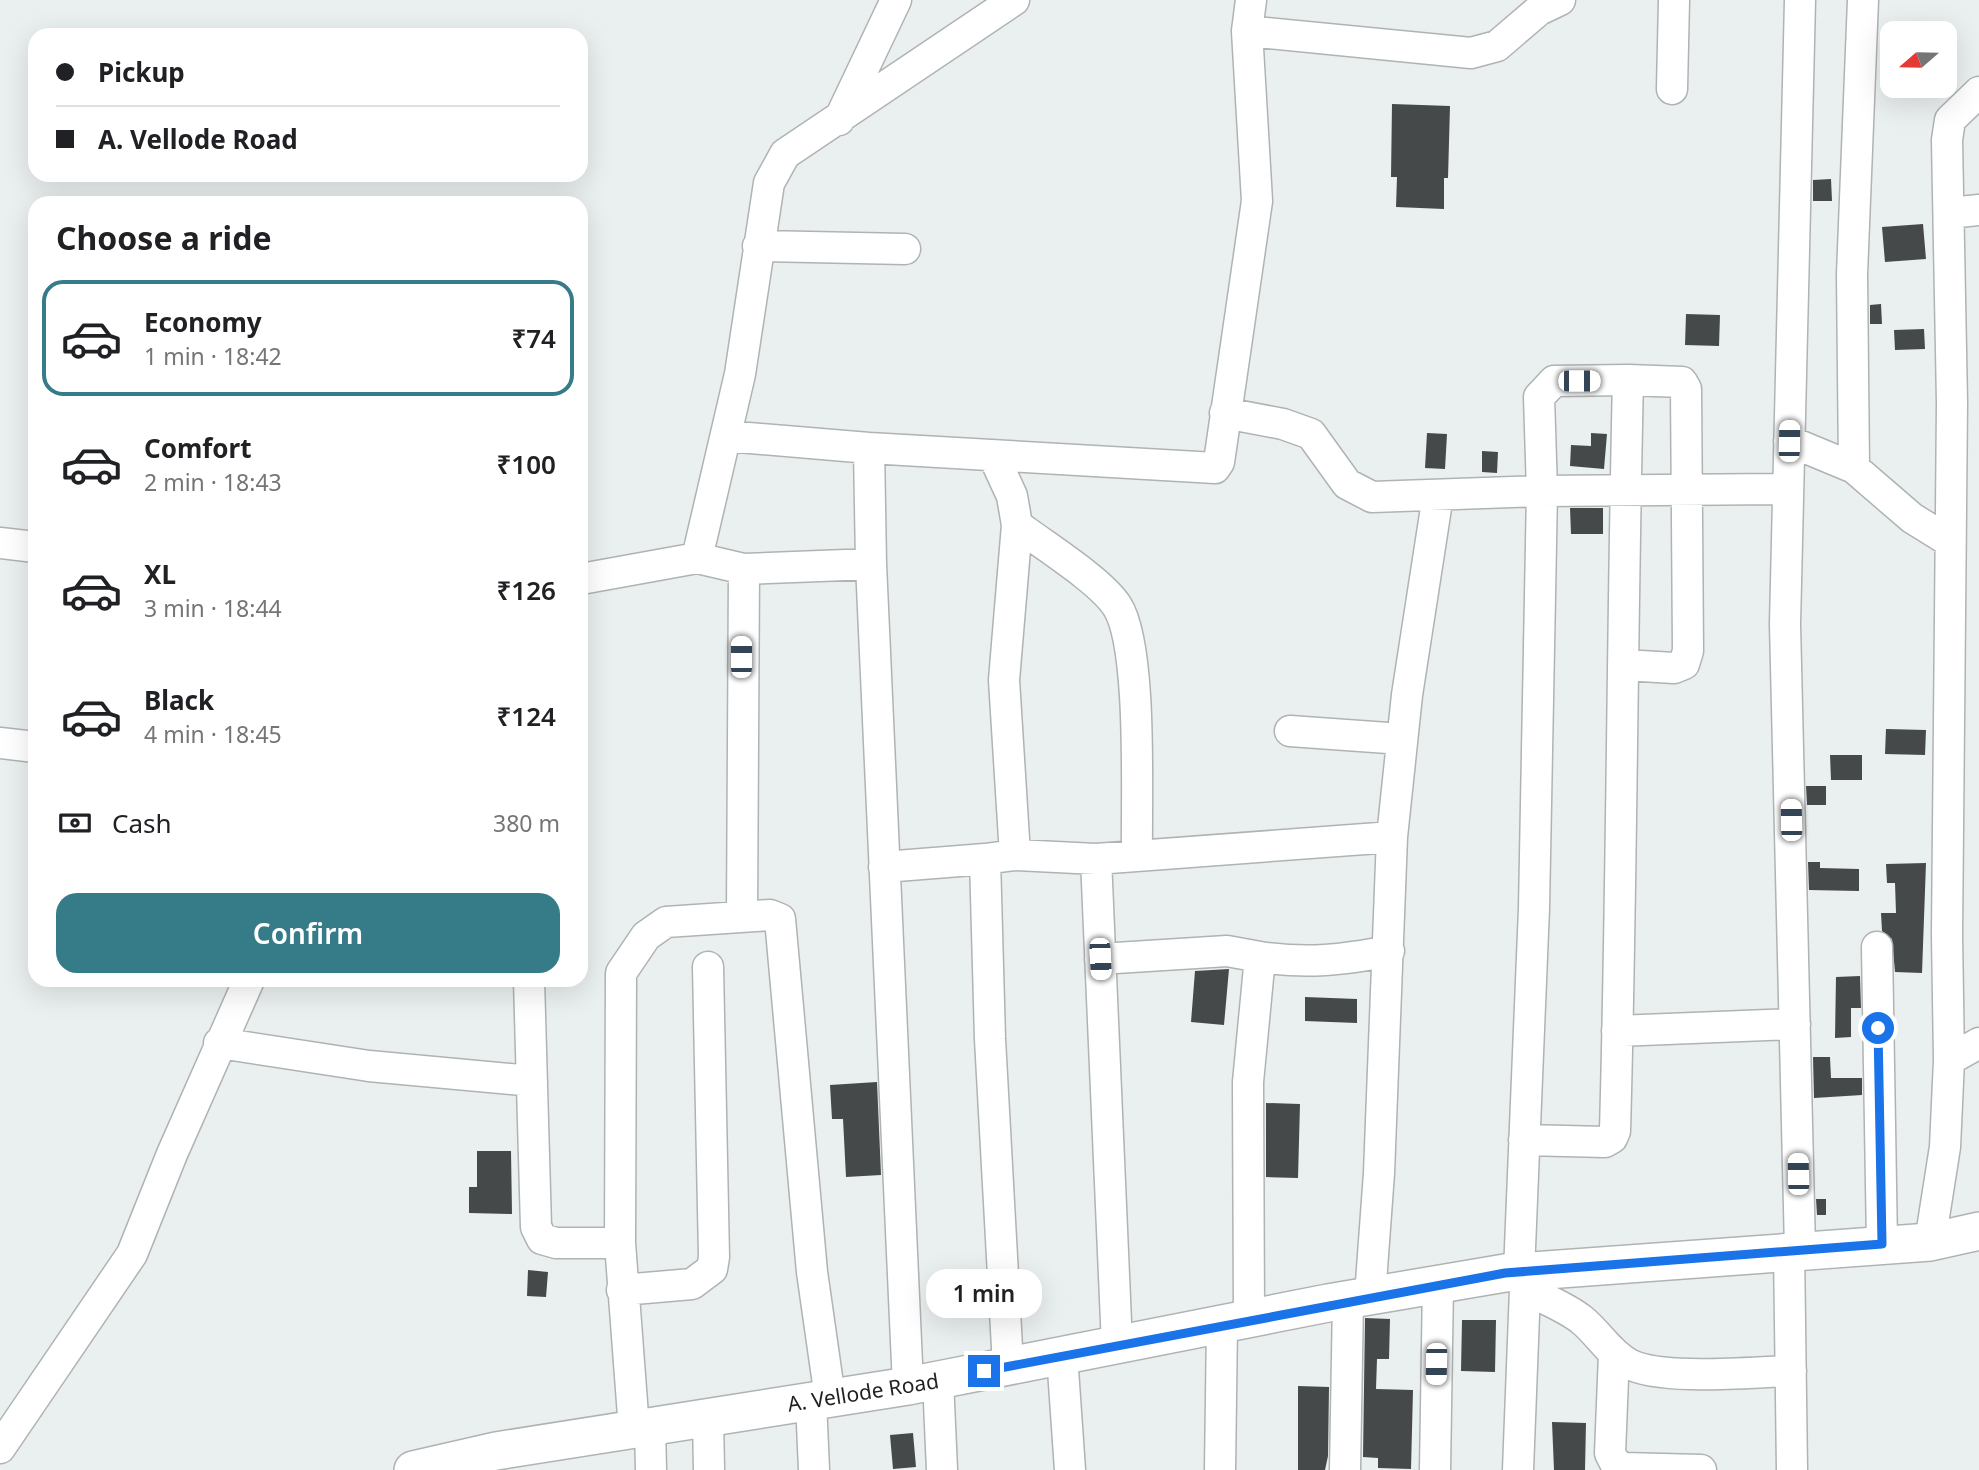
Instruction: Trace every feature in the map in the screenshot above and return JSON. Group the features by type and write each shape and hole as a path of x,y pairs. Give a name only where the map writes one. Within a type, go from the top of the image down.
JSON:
{"main road":[{"name":"A. Vellode Road","path":"413,1470 496,1460 642,1428 923,1383 1437,1284 1522,1280 1794,1249 1930,1242 1979,1231"}],"street":[{"path":"839,120 896,0"},
{"path":"697,558 740,374 769,183 785,154 1014,0"},
{"path":"726,436 869,449 1208,470 1214,468 1219,461 1257,201 1247,31 1251,0"},
{"path":"1247,31 1471,53 1497,46 1539,10 1560,0"},
{"path":"1670,0 1672,89"},
{"path":"1791,1470 1796,1024 1785,624 1800,0"},
{"path":"1854,468 1852,274 1863,0"},
{"path":"1930,1242 1945,1147 1949,1060 1949,541 1952,403 1965,211 1947,140 1950,120 1979,92"},
{"path":"758,246 905,249"},
{"path":"1524,1140 1605,1142 1612,1138 1617,1031 1628,380"},
{"path":"1518,1470 1524,1140 1534,908 1542,491 1539,397 1554,381 1682,382 1686,389 1688,651 1684,664 1674,668 1624,665"},
{"path":"1225,413 1283,424 1311,434 1347,484 1362,494 1386,498 1542,491 1788,489"},
{"path":"1789,441 1854,468 1912,518 1949,541"},
{"path":"869,449 871,565 884,867 923,1383 942,1470"},
{"path":"994,457 1012,496 1017,525 1004,680 1015,855"},
{"path":"1345,1470 1359,1298 1379,1173 1392,837 1402,739 1438,495"},
{"path":"1017,525 1116,604 1128,628 1133,662 1137,855"},
{"path":"0,543 28,546"},
{"path":"588,578 697,558 744,569 871,565"},
{"path":"742,916 740,786 744,569"},
{"path":"1290,731 1402,739"},
{"path":"0,744 28,746"},
{"path":"884,867 1015,855 1096,859 1392,837"},
{"path":"985,859 990,1039 1008,1366"},
{"path":"1096,859 1117,1345"},
{"path":"651,1470 642,1428 622,1290 621,973 646,936 666,922 770,915 780,919 783,931 811,1272 820,1400 814,1470"},
{"path":"1877,947 1882,1244"},
{"path":"1100,959 1227,951 1302,963 1329,962 1389,951"},
{"path":"1220,1470 1236,1322 1248,1082 1260,957"},
{"path":"622,1290 692,1284 712,1269 714,1257 708,967"},
{"path":"0,1448 132,1255 219,1043 246,987"},
{"path":"529,987 536,1227 542,1238 556,1243 620,1243"},
{"path":"1617,1031 1796,1024"},
{"path":"219,1043 369,1066 532,1082"},
{"path":"1949,1060 1979,1043"},
{"path":"1522,1280 1579,1317 1598,1333 1614,1354 1631,1365 1661,1372 1791,1371"},
{"path":"1435,1470 1437,1284"},
{"path":"1614,1354 1610,1453 1615,1463 1624,1468 1701,1470"},
{"path":"1062,1355 1070,1470"},
{"path":"708,1417 709,1470"}],"building":[{"path":"1392,104 1450,106 1448,178 1444,178 1444,209 1396,207 1397,177 1391,177"},
{"path":"1831,179 1832,201 1813,201 1813,180"},
{"path":"1923,224 1926,259 1885,262 1882,227"},
{"path":"1881,304 1882,324 1870,324 1870,305"},
{"path":"1686,314 1720,315 1719,346 1685,345"},
{"path":"1924,329 1925,349 1895,350 1894,330"},
{"path":"1427,433 1447,434 1445,469 1425,468"},
{"path":"1591,433 1607,434 1604,469 1570,466 1571,445 1591,446"},
{"path":"1482,451 1498,452 1497,473 1482,472"},
{"path":"1570,508 1603,508 1603,534 1571,534"},
{"path":"1886,729 1926,730 1925,755 1885,754"},
{"path":"1830,755 1862,755 1862,780 1831,780"},
{"path":"1806,786 1826,786 1826,805 1807,805"},
{"path":"1808,862 1820,862 1820,868 1859,869 1859,891 1809,890"},
{"path":"1926,863 1922,973 1895,972 1892,939 1882,931 1881,913 1896,913 1895,883 1887,883 1886,864"},
{"path":"1229,969 1224,1025 1191,1022 1195,971"},
{"path":"1860,976 1861,1008 1851,1008 1851,1037 1835,1038 1836,977"},
{"path":"1305,997 1357,999 1357,1023 1305,1021"},
{"path":"1813,1057 1830,1057 1831,1078 1862,1078 1862,1095 1814,1098"},
{"path":"877,1082 881,1175 846,1177 843,1119 832,1119 830,1085"},
{"path":"1266,1103 1300,1104 1298,1178 1266,1177"},
{"path":"477,1151 511,1151 512,1214 469,1213 469,1187 477,1187"},
{"path":"1816,1199 1826,1199 1826,1215 1817,1215"},
{"path":"528,1270 548,1272 546,1297 527,1296"},
{"path":"1365,1318 1390,1319 1389,1359 1377,1359 1376,1389 1413,1390 1411,1469 1378,1468 1378,1458 1363,1457"},
{"path":"1462,1320 1496,1320 1495,1372 1461,1371"},
{"path":"1298,1386 1329,1387 1328,1456 1325,1470 1298,1470"},
{"path":"1552,1422 1586,1423 1585,1470 1554,1470"},
{"path":"913,1433 916,1467 893,1469 890,1435"}],"route":[{"path":"984,1371 1328,1303 1505,1273 1882,1244 1878,1028"}]}
